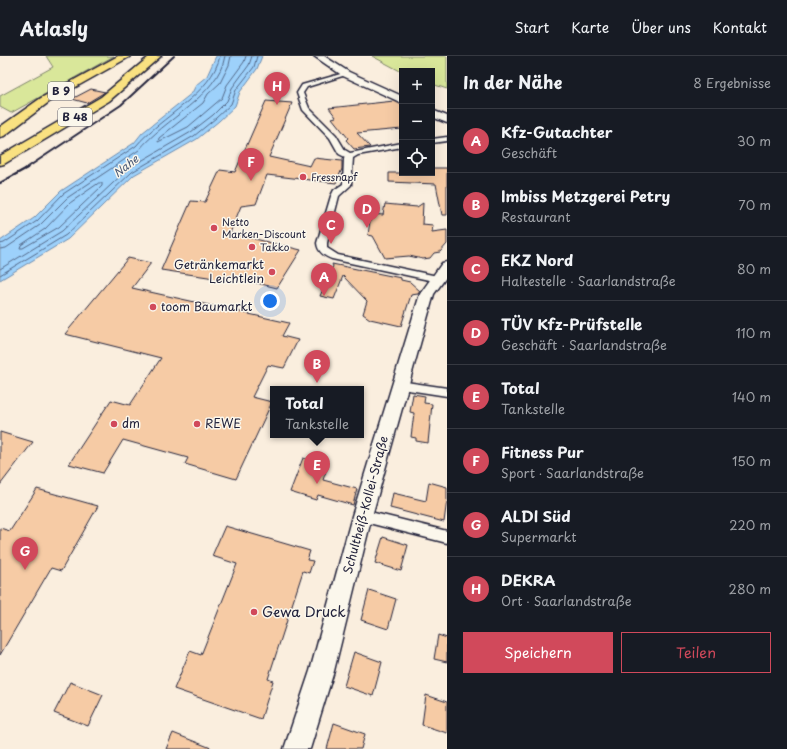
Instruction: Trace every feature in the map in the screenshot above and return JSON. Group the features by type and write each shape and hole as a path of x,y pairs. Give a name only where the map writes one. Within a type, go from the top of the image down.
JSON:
{"highway":[{"name":"B 9","path":"0,133 45,100 126,56"}],"main road":[{"name":"B 48","path":"0,161 111,95 156,56"},
{"path":"318,56 346,74 399,99"},
{"path":"435,114 447,120"},
{"name":"Schultheiß-Kollei-Straße","path":"298,749 322,671 362,516 426,294 447,266"}],"street":[{"path":"346,74 304,86 300,93 306,108 313,117 333,137 342,152 350,156"},
{"path":"435,140 447,138"},
{"path":"399,146 356,153 350,156 348,159 347,185 337,192 335,196 322,246 324,251 335,257 438,279"},
{"path":"399,384 447,392"},
{"path":"362,516 447,537"}],"green space":[{"path":"46,56 114,56 11,113 0,107 0,96 53,67"},
{"path":"372,56 447,56 447,89 435,85 435,68 399,68 399,70"}],"water":[{"name":"Nahe","path":"216,56 262,56 257,69 240,92 235,106 197,139 134,175 68,239 0,280 0,241 34,218 61,191 134,143 142,133 192,93 196,85 207,76"}],"building":[{"path":"91,89 105,92 87,103 72,99"},
{"path":"266,101 292,103 269,157 310,166 314,158 342,161 342,169 336,183 267,175 256,204 241,206 230,233 301,250 277,288 229,276 224,281 161,270 191,201 205,202 220,170 235,172"},
{"path":"394,101 399,104 399,129 357,133 370,147 354,149 346,140 348,138 332,118 336,117 329,108"},
{"path":"435,168 447,168 447,215 442,215 436,184 389,182 389,173 399,173 399,176 435,176"},
{"path":"423,203 422,224 433,225 432,232 447,230 447,244 440,252 434,253 430,258 423,259 409,256 385,258 373,236 368,235 371,214 383,215 385,204 417,207"},
{"path":"128,258 151,263 132,288 289,323 282,336 298,340 284,368 268,365 252,397 270,402 270,406 236,479 185,464 188,458 123,440 103,473 69,464 111,400 130,405 161,358 65,334"},
{"path":"332,264 401,278 401,280 410,282 420,291 418,294 411,295 401,326 370,319 363,314 367,301 343,276 334,299 320,296 333,266"},
{"path":"413,394 425,396 424,403 432,404 428,443 416,441 416,438 411,437 414,413 410,412"},
{"path":"0,432 33,442 0,485"},
{"path":"303,458 328,465 323,480 357,489 353,505 318,495 316,500 290,492"},
{"path":"429,482 447,487 444,522 390,508 393,493 426,501"},
{"path":"37,489 98,506 61,571 51,568 0,655 0,528 10,531"},
{"name":"Gewa Druck","path":"225,526 310,551 307,560 313,561 309,573 303,571 268,679 273,681 261,719 174,689 190,651 201,655 237,564 212,556"},
{"path":"383,537 408,545 401,571 375,563"},
{"path":"369,590 396,599 388,629 361,620"},
{"path":"438,635 447,638 447,662 434,659"},
{"path":"354,652 382,662 373,696 344,686"},
{"path":"70,682 103,695 88,726 54,713"},
{"path":"426,695 447,702 447,733 422,725"},
{"path":"334,723 365,734 361,749 327,749"},
{"path":"173,733 211,748 211,749 166,749"}],"railway":[{"path":"25,169 121,105 174,56"},
{"path":"0,183 27,168"}],"place":[{"name":"DEKRA","path":"277,105"},
{"name":"Fressnapf","path":"303,177"},
{"name":"Fitness Pur","path":"251,181"},
{"name":"Netto Marken-Discount","path":"214,228"},
{"name":"TÜV Kfz-Prüfstelle","path":"367,228"},
{"name":"EKZ Nord","path":"331,244"},
{"name":"Takko","path":"252,247"},
{"name":"Getränkemarkt Leichtlein","path":"272,272"},
{"name":"Kfz-Gutachter","path":"324,296"},
{"name":"toom Baumarkt","path":"153,307"},
{"name":"Imbiss Metzgerei Petry","path":"317,383"},
{"name":"dm","path":"114,424"},
{"name":"REWE","path":"197,424"},
{"name":"Total","path":"317,484"},
{"name":"ALDI Süd","path":"25,570"},
{"name":"Gewa Druck","path":"254,612"}]}
